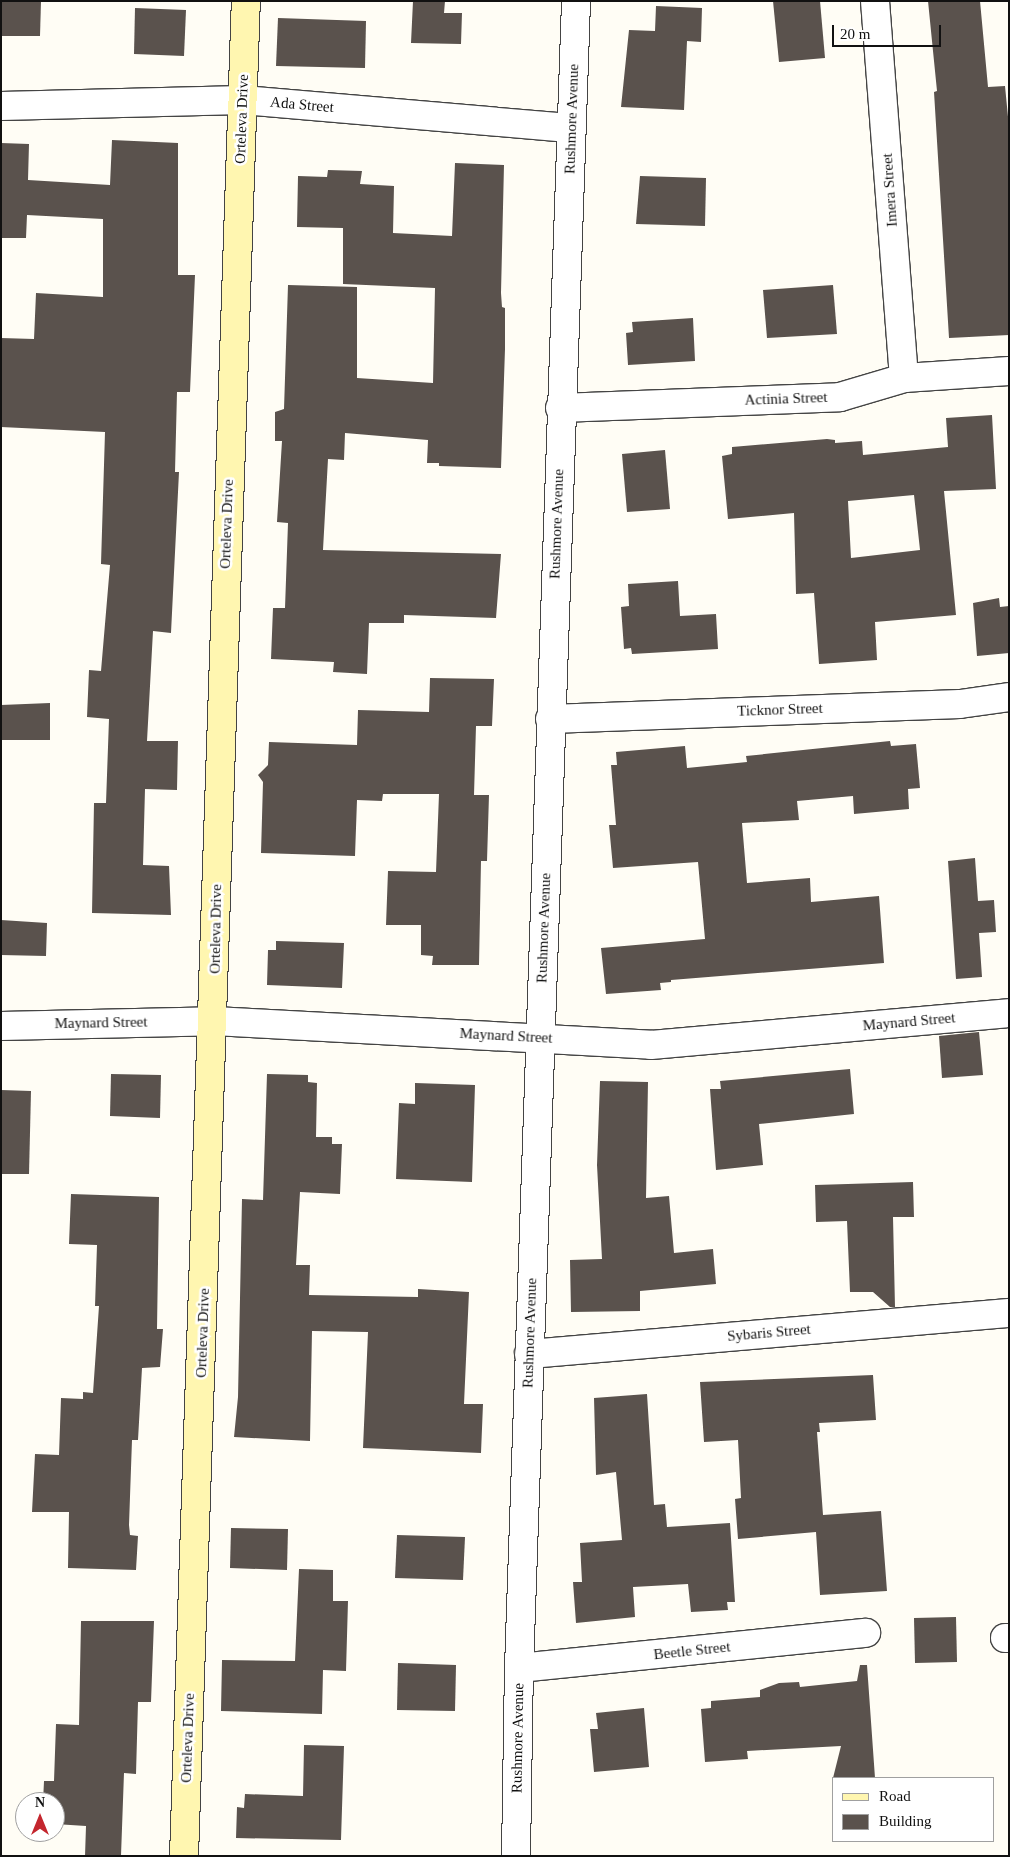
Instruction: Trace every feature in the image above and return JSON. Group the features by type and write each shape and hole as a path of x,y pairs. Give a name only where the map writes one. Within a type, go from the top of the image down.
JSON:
{"street":[{"name":"Orteleva Drive","path":"184,1856 214,1021 219,740 246,1"},
{"name":"Rushmore Avenue","path":"516,1856 519,1668 529,1354 560,408 576,1"},
{"name":"Imera Street","path":"875,1 904,378"},
{"name":"Ada Street","path":"1,106 243,100 572,128"},
{"name":"Actinia Street","path":"560,408 840,397 904,378 1009,371"},
{"name":"Ticknor Street","path":"550,719 960,704 1009,697"},
{"name":"Maynard Street","path":"1,1026 214,1021 651,1045 1009,1013"},
{"name":"Sybaris Street","path":"529,1354 1009,1313"},
{"name":"Beetle Street","path":"519,1668 866,1633"}],"building":[{"path":"1,1 41,1 40,36 1,36"},
{"path":"413,1 445,1 444,13 462,13 461,44 411,43"},
{"path":"773,1 820,1 825,58 779,62"},
{"path":"928,1 980,1 988,87 1005,86 1009,127 1009,335 949,338 934,92 937,91"},
{"path":"656,6 702,8 701,42 687,41 684,110 621,107 629,30 655,31"},
{"path":"135,8 186,10 184,56 134,54"},
{"path":"278,18 366,21 365,68 276,66"},
{"path":"112,140 178,143 178,275 195,275 190,392 177,392 175,472 179,472 171,633 153,631 147,741 178,741 177,790 145,789 143,865 169,866 171,915 92,913 94,803 106,803 109,719 87,717 89,670 101,671 110,565 101,564 105,432 1,427 1,338 34,339 36,293 103,297 103,219 27,215 26,238 1,238 1,143 29,144 28,180 110,185"},
{"path":"455,163 504,165 501,293 502,307 505,308 505,349 501,468 439,466 439,463 427,463 428,440 345,433 344,460 328,459 323,550 501,554 496,618 404,615 404,623 369,623 367,674 333,672 334,662 271,659 273,608 285,608 288,523 277,522 282,441 275,441 275,412 284,409 288,285 357,287 357,378 433,383 435,288 343,284 343,228 297,227 298,176 327,177 328,170 362,171 360,184 394,186 393,233 452,236"},
{"path":"640,176 706,178 705,226 636,224"},
{"path":"833,285 837,334 767,338 763,290"},
{"path":"693,318 695,361 628,365 626,333 633,332 632,322"},
{"path":"992,415 996,489 944,491 956,615 875,622 877,660 819,664 814,593 796,594 794,513 728,519 722,456 732,454 732,447 827,439 835,440 835,443 862,441 863,455 948,447 946,418","holes":["914,495 920,550 851,558 848,501"]},
{"path":"665,450 670,509 627,512 622,454"},
{"path":"678,581 680,616 716,614 718,649 632,654 631,648 624,649 621,607 629,606 628,584"},
{"path":"999,598 1000,607 1009,606 1009,653 977,656 973,603"},
{"path":"430,678 494,679 492,726 476,726 474,795 489,795 487,861 481,861 479,965 432,965 433,956 421,955 421,925 386,925 388,871 436,872 439,794 383,794 382,801 357,800 355,856 261,853 263,782 258,775 268,765 269,742 357,745 358,710 429,712"},
{"path":"50,703 50,740 1,740 1,705"},
{"path":"890,741 891,746 916,744 920,788 908,789 909,809 854,814 853,796 797,801 799,820 742,823 747,883 810,878 811,902 879,896 884,963 671,980 671,982 660,983 661,990 606,994 601,948 705,939 698,862 613,868 609,825 616,825 611,765 617,765 616,752 685,746 687,768 747,762 746,756"},
{"path":"975,858 978,901 994,900 996,932 979,933 982,977 956,979 948,861"},
{"path":"1,920 47,923 46,956 1,955"},
{"path":"276,941 344,943 342,988 267,985 268,950 276,950"},
{"path":"979,1032 983,1075 942,1078 939,1036"},
{"path":"850,1069 854,1114 759,1124 763,1165 716,1170 710,1089 721,1089 720,1081"},
{"path":"111,1074 161,1075 160,1118 110,1116"},
{"path":"267,1074 308,1075 308,1082 317,1083 316,1137 332,1137 332,1144 342,1144 340,1194 300,1192 296,1265 310,1265 309,1295 418,1297 418,1289 469,1292 464,1404 483,1404 481,1453 363,1448 368,1332 312,1331 310,1441 234,1437 238,1397 242,1199 263,1200"},
{"path":"600,1081 648,1082 646,1198 669,1196 674,1253 713,1249 716,1284 640,1291 640,1311 571,1312 570,1260 602,1259 597,1165"},
{"path":"415,1083 475,1085 472,1182 396,1179 399,1103 415,1104"},
{"path":"1,1090 31,1091 29,1174 1,1174"},
{"path":"913,1182 914,1217 893,1217 895,1307 890,1307 873,1292 850,1292 847,1221 816,1222 815,1185"},
{"path":"71,1194 159,1197 157,1329 163,1329 160,1367 142,1368 138,1440 132,1440 129,1525 130,1535 138,1536 136,1570 68,1568 69,1512 32,1512 35,1454 59,1455 61,1398 83,1399 83,1392 93,1393 99,1306 95,1306 97,1245 69,1244"},
{"path":"873,1375 876,1420 819,1423 820,1432 817,1432 823,1515 881,1511 887,1591 820,1595 816,1532 738,1539 735,1499 741,1498 738,1440 704,1442 700,1382"},
{"path":"647,1394 654,1505 665,1504 667,1527 730,1523 735,1602 727,1602 728,1610 691,1612 688,1584 633,1587 635,1617 576,1623 573,1582 582,1582 580,1543 622,1540 616,1472 596,1475 594,1398"},
{"path":"231,1528 288,1529 287,1570 230,1568"},
{"path":"397,1535 465,1537 463,1580 395,1578"},
{"path":"299,1569 333,1570 333,1601 348,1601 346,1671 323,1670 322,1714 221,1711 222,1660 295,1661"},
{"path":"956,1617 957,1662 915,1663 914,1618"},
{"path":"81,1621 154,1621 151,1702 138,1702 136,1774 124,1773 121,1856 85,1856 86,1826 65,1825 65,1792 43,1792 44,1781 54,1781 56,1724 79,1725"},
{"path":"398,1663 456,1665 455,1711 397,1710"},
{"path":"860,1665 867,1665 875,1777 833,1777 841,1746 747,1751 748,1759 705,1762 701,1709 711,1708 711,1701 760,1697 760,1690 779,1683 799,1682 800,1687 857,1681"},
{"path":"644,1708 649,1767 594,1772 590,1729 598,1729 596,1713"},
{"path":"304,1745 344,1746 341,1840 236,1838 237,1807 244,1808 245,1794 303,1796"}]}
